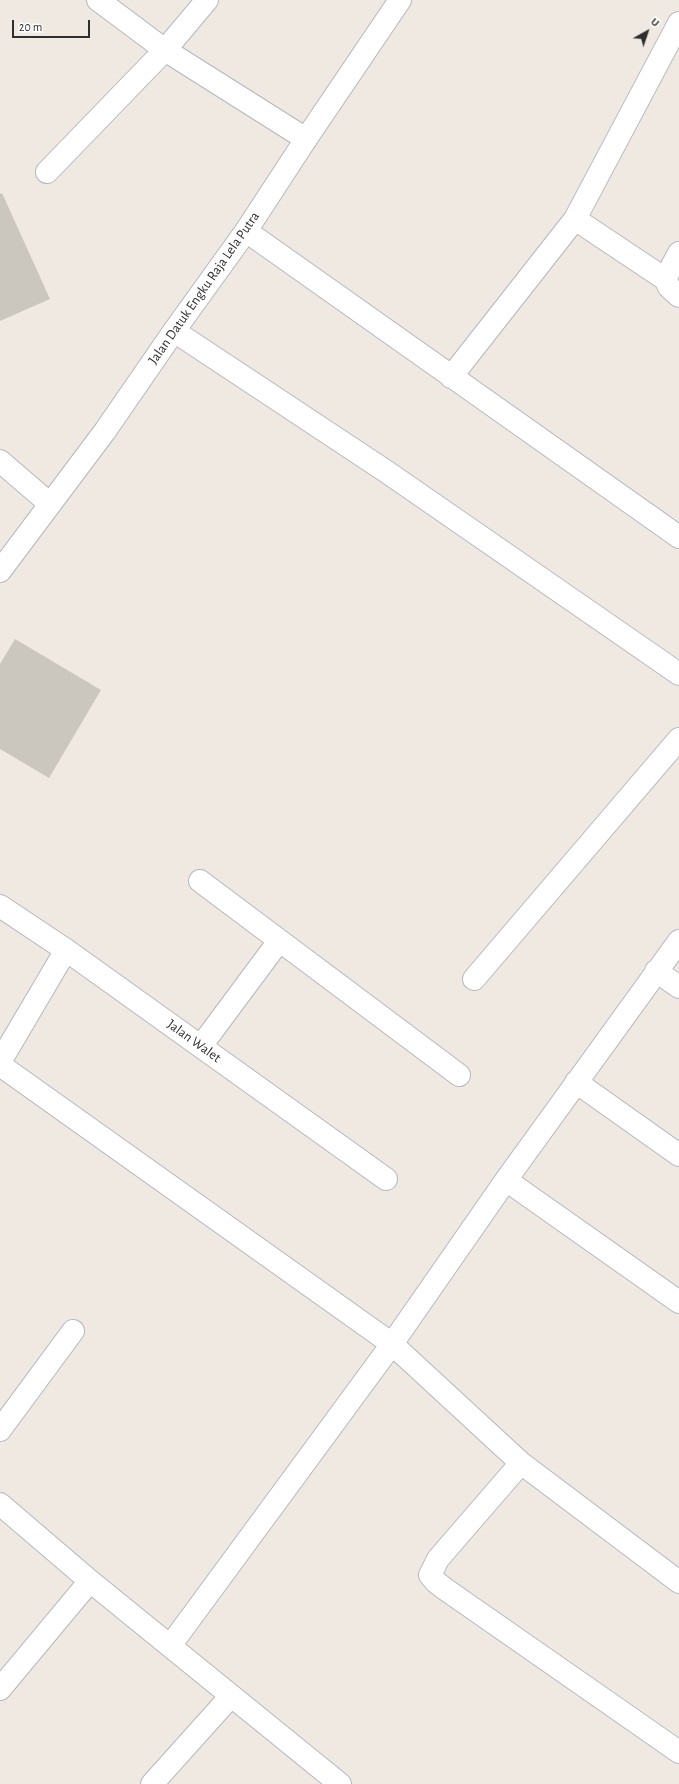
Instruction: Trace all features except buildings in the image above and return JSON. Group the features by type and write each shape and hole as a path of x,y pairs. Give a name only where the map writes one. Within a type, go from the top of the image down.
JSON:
{"street":[{"path":"98,0 165,50 306,139"},
{"path":"47,172 165,50 207,0"},
{"name":"Jalan Datuk Engku Raja Lela Putra","path":"0,572 105,431 174,331 246,231 400,0"},
{"path":"451,377 575,219 679,23"},
{"path":"575,219 665,279 669,287 679,296"},
{"path":"246,231 679,537"},
{"path":"665,279 679,253"},
{"path":"174,331 387,472 679,674"},
{"path":"0,461 50,504"},
{"path":"474,979 679,739"},
{"path":"200,881 459,1075"},
{"name":"Jalan Walet","path":"0,906 66,950 386,1179"},
{"path":"170,1646 392,1344 506,1180 679,940"},
{"path":"201,1046 279,941"},
{"path":"66,950 0,1064 392,1344 521,1463 679,1582"},
{"path":"656,971 679,987"},
{"path":"576,1082 679,1155"},
{"path":"506,1180 679,1302"},
{"path":"0,1430 73,1331"},
{"path":"521,1463 438,1559 430,1575 445,1589 679,1752"},
{"path":"0,1504 90,1581 340,1784"},
{"path":"0,1690 90,1581"},
{"path":"152,1784 231,1696"}]}
